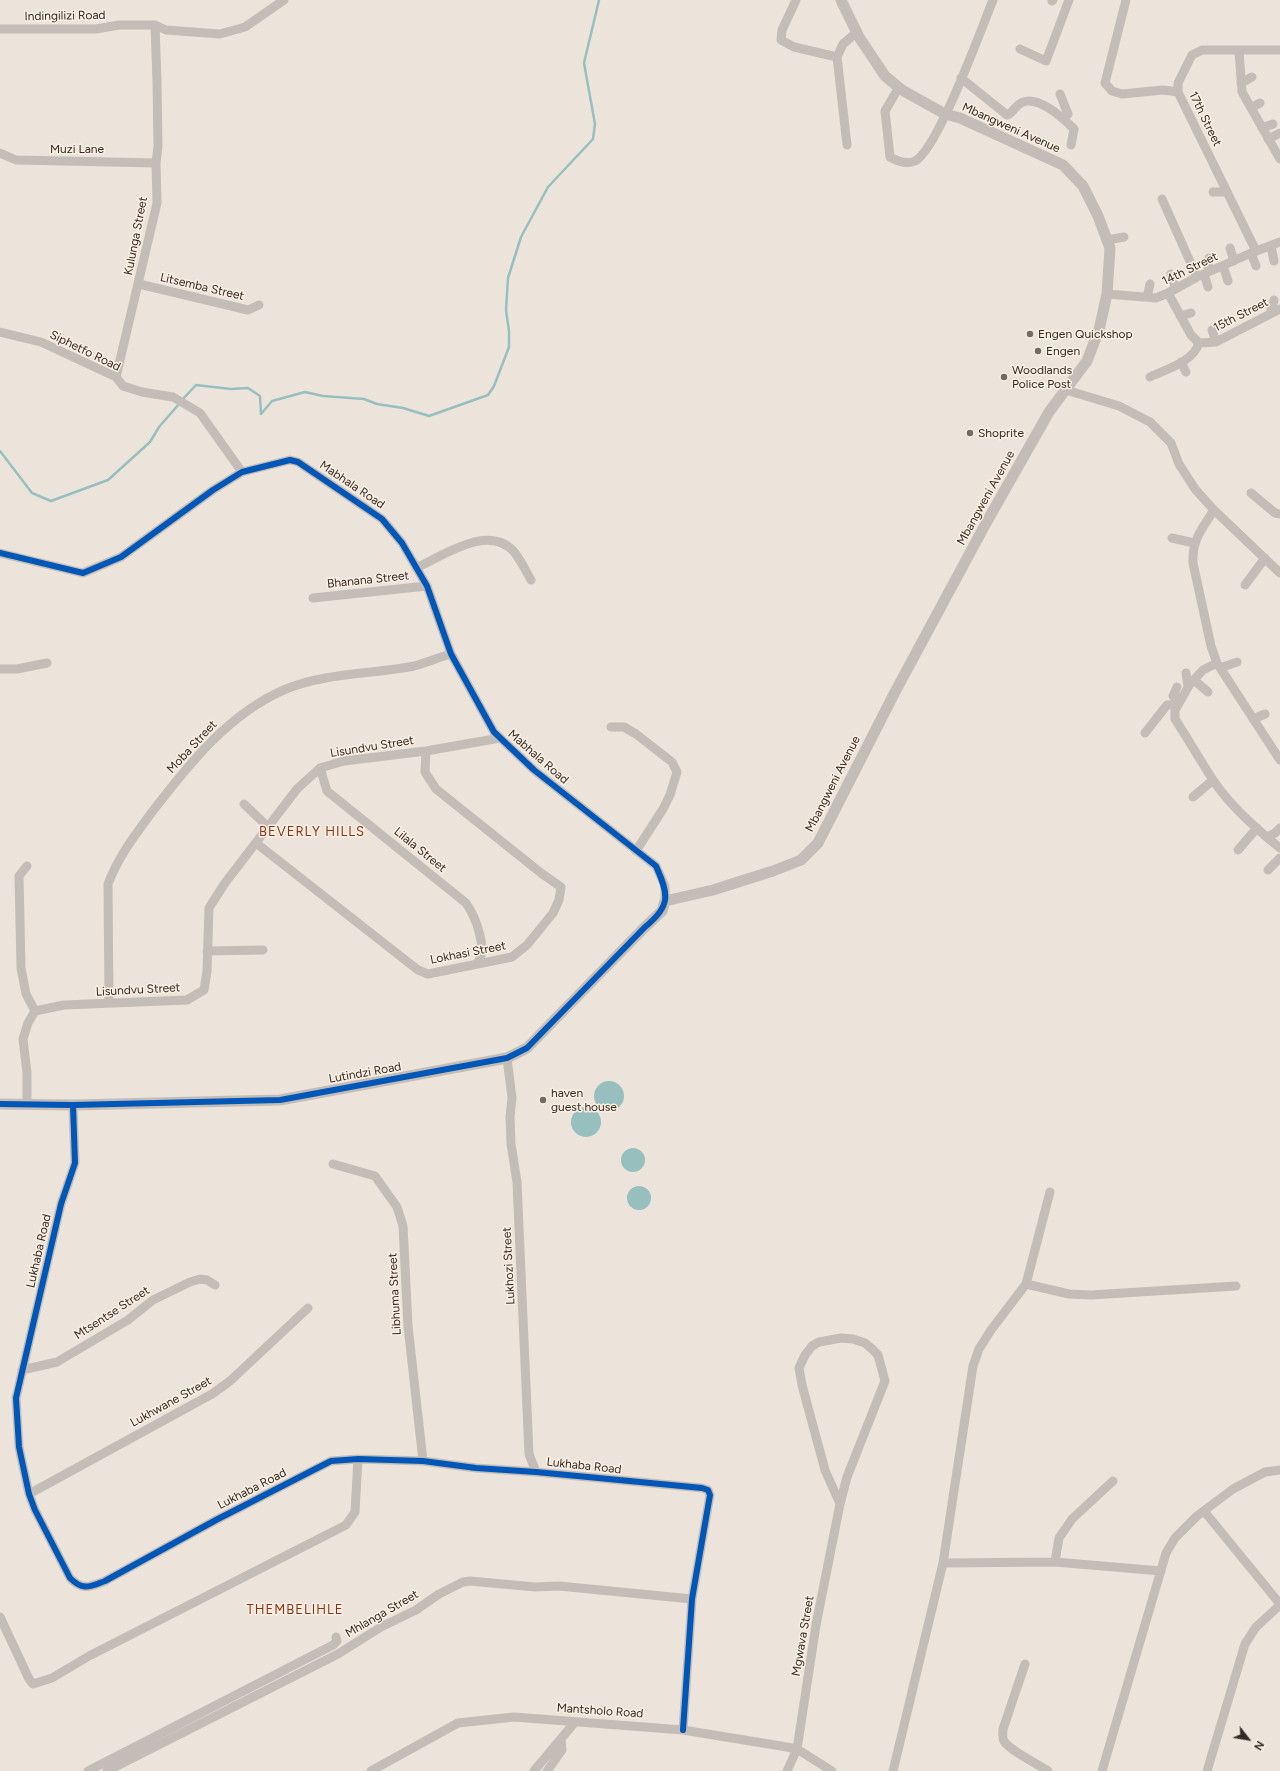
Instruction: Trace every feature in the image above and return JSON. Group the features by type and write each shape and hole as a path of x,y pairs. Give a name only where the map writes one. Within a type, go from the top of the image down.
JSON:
{"street":[{"name":"Indingilizi Road","path":"0,29 96,29 119,25 155,25 166,30 220,34 245,27 284,0"},
{"path":"796,0 782,30 781,40 794,47 837,57"},
{"name":"Mbangweni Avenue","path":"665,901 712,890 773,871 801,860 818,843 895,692 985,525 1049,412 1087,361 1099,330 1107,294 1110,248 1098,216 1083,186 1063,165 960,118 945,114 899,87 885,76 857,32 841,0"},
{"path":"899,87 885,111 890,157 899,163 915,161 928,149 961,78 993,0"},
{"path":"1020,49 1046,61 1069,0"},
{"path":"1126,0 1105,83 1112,91 1122,94 1163,90 1178,92"},
{"name":"Kulunga Street","path":"116,377 157,203 156,163 158,146 158,82 155,25"},
{"path":"846,145 837,57 842,44 857,32"},
{"name":"17th Street","path":"1256,266 1254,252 1227,192 1178,92 1178,83 1192,55 1202,50 1280,50"},
{"path":"1239,51 1242,92 1280,159"},
{"path":"1241,83 1252,77"},
{"path":"961,78 1007,115 1021,103 1029,101 1039,102 1074,129 1071,145"},
{"path":"1060,94 1068,114 1063,119"},
{"path":"1251,108 1260,103"},
{"path":"1262,128 1273,124"},
{"path":"1268,139 1280,133"},
{"name":"Muzi Lane","path":"0,153 16,160 156,163"},
{"path":"1213,192 1227,192"},
{"path":"1166,203 1208,287"},
{"path":"1107,240 1124,237"},
{"path":"1274,261 1276,244"},
{"name":"14th Street","path":"1107,294 1156,298 1254,252 1276,244"},
{"path":"1230,248 1234,261"},
{"path":"1203,275 1209,258"},
{"path":"1223,266 1228,280"},
{"path":"1150,377 1168,365 1181,362 1196,352 1199,343 1191,335 1180,316 1172,291 1171,274"},
{"name":"Litsemba Street","path":"139,284 248,310 259,305"},
{"path":"1146,297 1150,284"},
{"path":"1270,314 1274,300"},
{"name":"15th Street","path":"1199,343 1216,342 1280,309"},
{"path":"1180,316 1191,313"},
{"path":"1212,330 1216,342"},
{"name":"Siphetfo Road","path":"0,332 41,342 116,377 124,386 142,392 173,397 200,413 242,472"},
{"path":"1181,362 1186,372"},
{"path":"1066,390 1119,406 1150,422 1171,443 1179,464 1191,483 1214,510 1280,573"},
{"name":"Mabhala Road","path":"0,553 83,573 121,557 213,490 242,472 290,460 298,462 382,519 402,543 426,586 451,654 494,732 534,770 656,866 665,886 665,901"},
{"path":"1251,493 1275,513 1280,514"},
{"path":"1214,510 1194,543 1192,550 1193,563 1211,646 1219,666 1242,694 1253,719 1280,760"},
{"path":"1172,538 1194,543"},
{"path":"416,568 471,542 486,539 501,543 514,552 531,580"},
{"path":"1245,585 1265,558"},
{"name":"Bhanana Street","path":"313,598 426,586"},
{"name":"Moba Street","path":"109,1002 108,884 126,847 171,787 196,757 241,714 287,688 311,681 415,666 451,654"},
{"path":"1237,662 1203,670 1191,683 1179,702 1175,710 1175,719 1213,780 1239,812 1280,848"},
{"path":"0,669 17,669 47,663"},
{"path":"1186,673 1191,683 1208,692"},
{"path":"1177,687 1173,696 1179,702"},
{"path":"1145,733 1167,705 1179,702"},
{"path":"1253,719 1265,714"},
{"path":"611,727 624,727 636,734 672,762 677,772 670,794 663,809 636,851"},
{"name":"Lisundvu Street","path":"35,1011 64,1005 187,1000 204,990 209,908 225,883 297,789 320,768 344,761 426,751 500,738"},
{"name":"Lokhasi Street","path":"256,843 418,970 428,974 512,957 527,945 552,913 559,900 561,887 541,873 436,789 425,772 426,751"},
{"name":"Lilala Street","path":"320,768 327,791 466,903 476,923 482,950 480,960 477,963"},
{"path":"1193,797 1213,780"},
{"path":"244,804 268,827"},
{"path":"1238,850 1257,828"},
{"path":"1267,837 1275,833 1280,828"},
{"path":"1268,870 1280,858"},
{"path":"27,866 19,876 21,968 26,994 35,1011 28,1024 23,1039 27,1073 27,1103"},
{"name":"Lutindzi Road","path":"0,1104 27,1103 73,1105 280,1100 507,1058 527,1048 662,911 665,901"},
{"path":"207,951 263,950"},
{"name":"Lukhozi Street","path":"507,1058 512,1098 510,1144 517,1189 529,1454 536,1472"},
{"name":"Lukhaba Road","path":"73,1105 75,1163 61,1204 16,1398 20,1447 29,1494 35,1510 70,1578 77,1585 82,1587 89,1587 105,1581 216,1520 331,1461 358,1458 423,1461 476,1468 536,1472 702,1488 708,1490 710,1495 692,1599 683,1730"},
{"name":"Libhuma Street","path":"333,1164 375,1176 397,1206 403,1226 408,1326 423,1461"},
{"path":"893,1771 943,1563 973,1366 979,1350 991,1330 1026,1284 1050,1192"},
{"name":"Mtsentse Street","path":"22,1370 57,1362 128,1320 153,1300 190,1282 200,1279 207,1280 215,1285"},
{"path":"1026,1284 1069,1294 1091,1295 1236,1286"},
{"name":"Lukhwane Street","path":"29,1494 212,1394 230,1382 308,1308"},
{"name":"Mgwava Street","path":"787,1771 797,1749 816,1625 840,1504 848,1477 884,1381 878,1355 872,1348 859,1341 841,1338 820,1342 812,1346 804,1355 799,1368 802,1385 825,1470 840,1504"},
{"path":"0,1617 29,1679 33,1684 52,1678 96,1653 346,1525 355,1512 358,1458"},
{"path":"1102,1771 1166,1553 1175,1538 1204,1511 1233,1489 1265,1472 1280,1470"},
{"path":"1055,1562 1059,1538 1072,1519 1113,1481"},
{"path":"1204,1511 1280,1605 1256,1627 1245,1644 1207,1771"},
{"path":"943,1563 1055,1562 1161,1571"},
{"name":"Mhlanga Street","path":"107,1771 338,1654 381,1627 416,1610 440,1594 463,1582 470,1581 535,1587 559,1586 692,1599"},
{"path":"88,1771 333,1645 337,1641 336,1637"},
{"path":"1025,1664 1003,1729 1004,1741 1010,1747 1048,1771"},
{"name":"Mantsholo Road","path":"371,1771 458,1723 514,1717 683,1730 797,1749 832,1771"},
{"path":"534,1771 574,1722"},
{"path":"547,1771 562,1750 561,1739"}],"water":[{"path":"609,1081 620,1085 624,1096 620,1107 609,1111 598,1107 594,1096 598,1085"},
{"path":"586,1107 597,1111 601,1122 597,1133 586,1137 575,1133 571,1122 575,1111"},
{"path":"633,1148 638,1149 644,1155 644,1165 638,1171 633,1172 628,1171 622,1165 621,1160 622,1155 628,1149"},
{"path":"639,1186 644,1187 650,1193 650,1203 644,1209 639,1210 634,1209 628,1203 627,1198 628,1193 634,1187"}],"waterway":[{"path":"182,400 196,385 231,389 248,388 260,396 261,414 272,401 305,392 323,396 364,399 377,404 403,408 429,416 488,395 494,386 509,347 509,331 506,310 508,278 521,237 548,187 593,139 595,124 584,63 599,0"},
{"path":"0,451 32,493 51,501 108,480 150,442 159,427 179,404"}],"cycle path":[{"path":"0,553 83,573 121,557 213,490 242,472 290,460 298,462 382,519 402,543 427,586 451,654 494,732 534,770 656,866 665,893 665,900 660,913 527,1048 507,1058 280,1100 73,1105 0,1104"},
{"path":"73,1105 75,1163 61,1204 16,1398 19,1447 29,1494 35,1510 70,1578 79,1585 86,1587 105,1581 216,1520 331,1461 358,1459 423,1461 476,1468 536,1472 702,1488 708,1490 710,1495 692,1599 683,1730"}],"place":[{"name":"Engen Quickshop","path":"1030,334"},
{"name":"Engen","path":"1038,351"},
{"name":"Woodlands Police Post","path":"1004,377"},
{"name":"Shoprite","path":"970,433"},
{"name":"haven guest house","path":"543,1100"}],"district":[{"name":"BEVERLY HILLS","path":"312,832"},
{"name":"THEMBELIHLE","path":"295,1610"}]}
